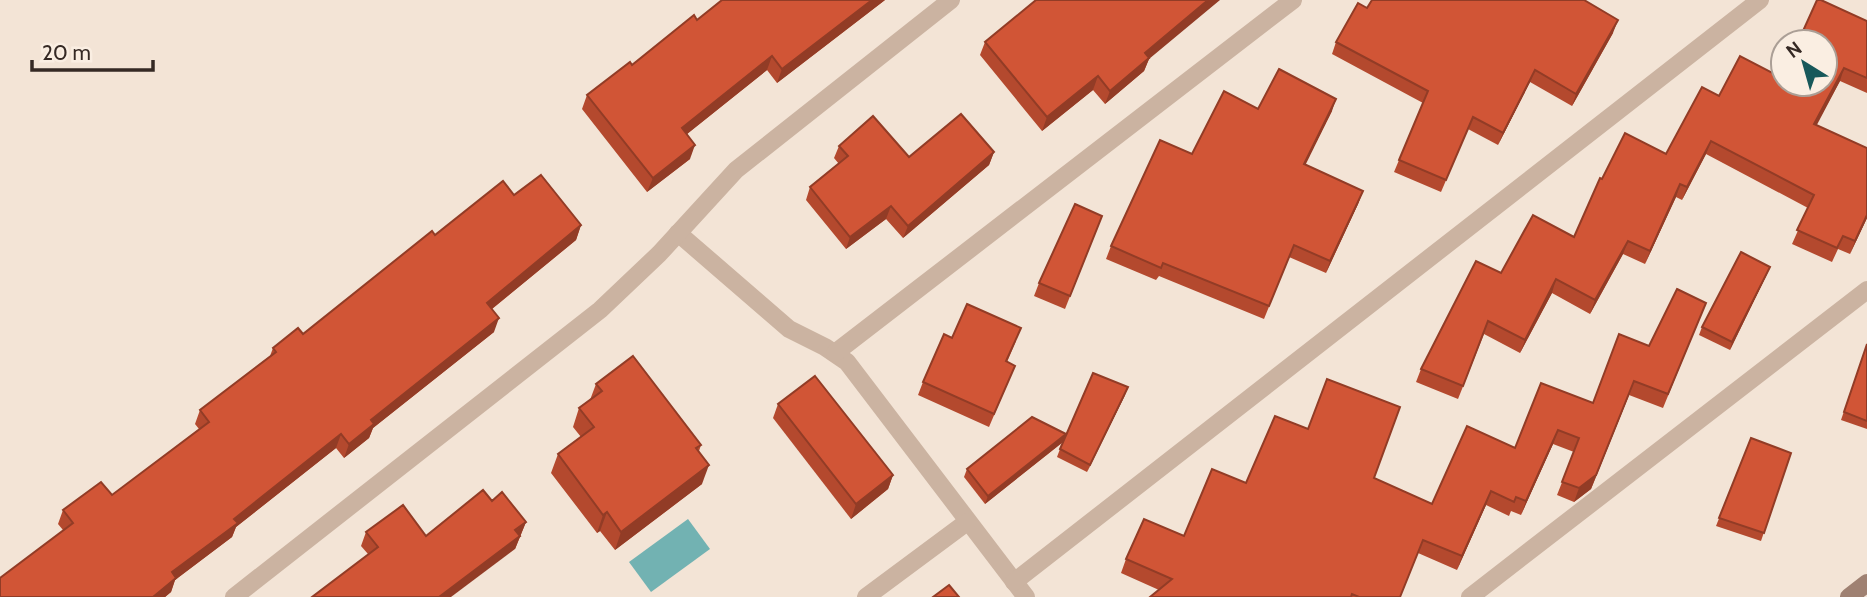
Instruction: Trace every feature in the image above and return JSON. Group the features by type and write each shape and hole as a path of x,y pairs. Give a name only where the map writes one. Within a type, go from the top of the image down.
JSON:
{"street":[{"path":"234,597 600,310 635,278 743,164 951,0"},
{"path":"835,353 1293,0"},
{"path":"1014,582 1760,0"},
{"path":"678,233 789,329 847,362 1026,597"},
{"path":"1470,597 1867,290"},
{"path":"866,597 967,522"},
{"path":"1849,597 1867,583"}],"water":[{"path":"688,519 710,549 651,592 629,562"}],"building":[{"path":"722,0 872,0 782,69 772,56 682,128 695,145 653,178 587,95 630,62 632,65 694,15 697,20"},
{"path":"1036,0 1208,0 1145,53 1149,58 1110,91 1098,76 1047,117 985,42"},
{"path":"1372,0 1584,0 1618,20 1576,94 1535,70 1503,133 1473,117 1446,180 1399,160 1428,91 1336,42 1358,3 1367,8"},
{"path":"1817,0 1867,21 1867,78 1844,68 1839,77 1839,28 1804,28"},
{"path":"1740,56 1769,71 1769,98 1828,98 1814,124 1867,148 1867,215 1855,241 1843,236 1837,248 1797,230 1814,195 1711,141 1687,187 1680,184 1650,251 1628,241 1595,300 1556,279 1525,340 1488,321 1463,386 1421,369 1476,261 1501,273 1533,215 1574,237 1600,178 1602,179 1625,133 1666,154 1702,87 1719,96"},
{"path":"1279,69 1336,99 1304,164 1363,191 1330,261 1294,245 1269,306 1163,263 1161,268 1111,246 1160,140 1192,154 1224,91 1258,109"},
{"path":"961,114 994,152 908,226 891,206 850,237 810,187 848,156 839,146 873,116 909,157"},
{"path":"541,175 581,225 487,303 499,318 371,420 374,424 349,444 341,434 234,519 238,523 172,572 176,578 153,597 0,597 0,578 73,523 63,510 101,482 112,495 209,422 200,410 276,352 273,348 298,328 303,334 432,231 435,235 503,181 514,195"},
{"path":"1075,204 1102,216 1070,296 1039,283"},
{"path":"1741,252 1770,267 1732,342 1702,327"},
{"path":"1677,289 1706,303 1668,394 1634,381 1596,475 1579,488 1562,482 1579,438 1558,430 1526,501 1516,497 1514,502 1491,491 1462,556 1423,540 1400,597 1359,597 1352,594 1351,597 1150,597 1172,579 1126,559 1144,519 1184,536 1212,469 1246,483 1275,416 1308,429 1327,379 1400,407 1374,478 1432,504 1467,426 1515,448 1541,383 1593,403 1619,334 1649,346"},
{"path":"967,304 1021,328 1006,361 1015,366 994,414 923,382 944,334 952,338"},
{"path":"1867,344 1867,421 1844,412"},
{"path":"633,356 701,445 696,448 709,465 621,532 607,512 603,515 558,454 594,427 579,408 602,391 596,384"},
{"path":"1093,373 1128,387 1090,465 1060,449"},
{"path":"815,376 893,475 856,504 778,404"},
{"path":"1032,417 1066,434 988,496 967,469"},
{"path":"1751,438 1791,453 1764,533 1719,518"},
{"path":"483,490 492,501 502,492 526,522 515,530 520,536 439,597 312,597 378,547 366,532 403,505 426,536"},
{"path":"949,585 959,597 933,597"}]}
